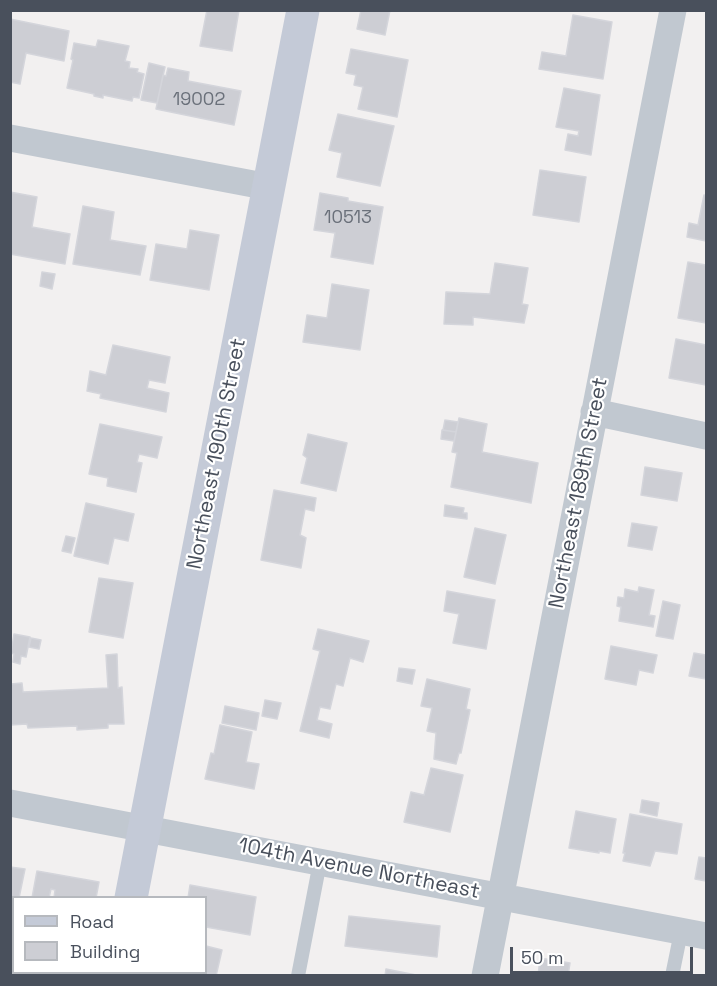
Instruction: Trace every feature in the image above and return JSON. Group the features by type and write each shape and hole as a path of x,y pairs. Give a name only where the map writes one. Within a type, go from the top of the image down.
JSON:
{"street":[{"name":"Northeast 190th Street","path":"131,896 303,10"},
{"name":"Northeast 189th Street","path":"485,975 672,10"},
{"path":"10,138 268,187"},
{"path":"594,412 706,436"},
{"name":"104th Avenue Northeast","path":"10,803 694,934"}],"lane":[{"path":"298,975 320,862"},
{"path":"672,975 694,934"}],"building":[{"path":"207,10 239,10 232,51 200,46"},
{"path":"361,10 390,10 385,35 357,29"},
{"path":"573,15 612,22 603,79 539,69 542,52 566,56"},
{"path":"10,19 69,31 64,61 26,53 20,84 10,82"},
{"path":"98,40 129,46 125,61 130,62 129,68 138,69 137,72 144,74 139,98 133,97 132,101 103,95 103,98 67,88 74,43 96,47"},
{"path":"351,49 408,60 397,117 358,109 363,87 354,85 356,75 346,73"},
{"path":"149,63 165,67 157,103 141,100"},
{"path":"168,68 189,72 188,81 241,91 234,125 156,109 163,75 166,76"},
{"path":"564,88 600,95 591,155 565,150 568,134 578,136 579,131 556,127"},
{"path":"338,114 394,126 380,186 337,177 342,153 329,150"},
{"path":"540,170 586,177 579,222 533,215"},
{"path":"10,192 37,197 32,227 70,234 65,264 10,254"},
{"path":"320,193 383,207 373,264 331,257 335,233 314,230"},
{"path":"704,195 706,196 706,241 687,237 689,223 698,225"},
{"path":"83,206 114,212 110,240 146,246 140,275 73,264"},
{"path":"190,230 219,235 209,290 150,280 156,244 187,249"},
{"path":"688,262 706,265 706,323 678,318"},
{"path":"495,263 528,268 522,304 528,305 524,323 473,317 473,325 444,324 446,292 490,294"},
{"path":"42,272 55,274 52,289 40,286"},
{"path":"332,284 369,290 360,350 303,342 307,315 327,318"},
{"path":"676,339 706,345 706,385 669,378"},
{"path":"113,345 170,357 165,383 149,380 147,388 169,393 166,412 100,398 101,394 87,391 90,371 106,375"},
{"path":"459,418 487,424 482,452 538,463 531,503 451,487 457,453 452,452"},
{"path":"445,420 458,422 456,432 443,430"},
{"path":"100,424 162,437 157,458 139,454 137,462 142,463 136,492 107,486 108,478 89,474"},
{"path":"442,430 456,432 454,441 441,439"},
{"path":"308,434 347,443 336,491 301,483 307,458 303,455"},
{"path":"645,467 682,473 677,501 641,495"},
{"path":"274,490 316,498 314,511 305,509 300,535 306,538 301,568 261,560"},
{"path":"86,503 134,514 128,541 114,538 108,564 74,556"},
{"path":"445,505 464,508 463,513 467,513 467,519 444,516"},
{"path":"632,523 657,527 652,550 628,546"},
{"path":"475,528 506,535 495,584 464,577"},
{"path":"66,536 75,538 71,553 62,551"},
{"path":"99,578 133,583 123,638 89,632"},
{"path":"639,587 654,590 649,615 655,616 653,627 619,621 621,607 617,606 618,597 624,598 625,589 638,592"},
{"path":"447,591 495,600 486,649 453,643 459,614 444,611"},
{"path":"663,601 680,605 673,639 656,636"},
{"path":"318,629 369,641 363,662 350,658 343,686 336,684 330,709 320,707 317,720 332,724 329,738 300,731 320,651 313,649"},
{"path":"14,634 30,637 26,657 21,656 20,664 13,662 14,654 11,653"},
{"path":"31,638 41,640 39,649 29,647"},
{"path":"611,646 657,655 653,673 639,670 636,685 605,679"},
{"path":"694,653 706,655 706,679 689,676"},
{"path":"117,654 118,688 122,687 124,724 108,724 108,728 77,730 77,726 28,728 27,724 10,725 11,684 22,683 23,692 108,688 106,655"},
{"path":"399,668 415,670 412,684 397,681"},
{"path":"427,679 470,689 466,709 470,710 461,753 459,753 456,764 434,759 436,733 427,731 432,708 421,706"},
{"path":"265,700 281,703 277,719 262,716"},
{"path":"225,706 259,713 256,730 222,723"},
{"path":"220,725 252,732 246,762 259,764 254,789 205,779 211,753 214,754"},
{"path":"431,768 463,775 450,832 404,822 411,792 424,795"},
{"path":"642,800 659,803 657,816 640,812"},
{"path":"576,811 616,819 610,853 569,848"},
{"path":"630,814 682,824 677,854 655,851 650,866 623,861"},
{"path":"699,857 706,858 706,881 695,879"},
{"path":"10,867 25,869 19,896 12,896 12,902 10,902"},
{"path":"37,871 99,882 96,896 54,896 55,890 51,889 49,896 32,896"},
{"path":"190,885 256,897 250,935 207,927 207,896 188,896"},
{"path":"349,916 440,926 437,957 345,946"},
{"path":"207,946 222,950 216,976 178,976 178,974 207,974"},
{"path":"540,958 570,963 568,976 538,976"},
{"path":"386,969 421,976 385,976"}]}
